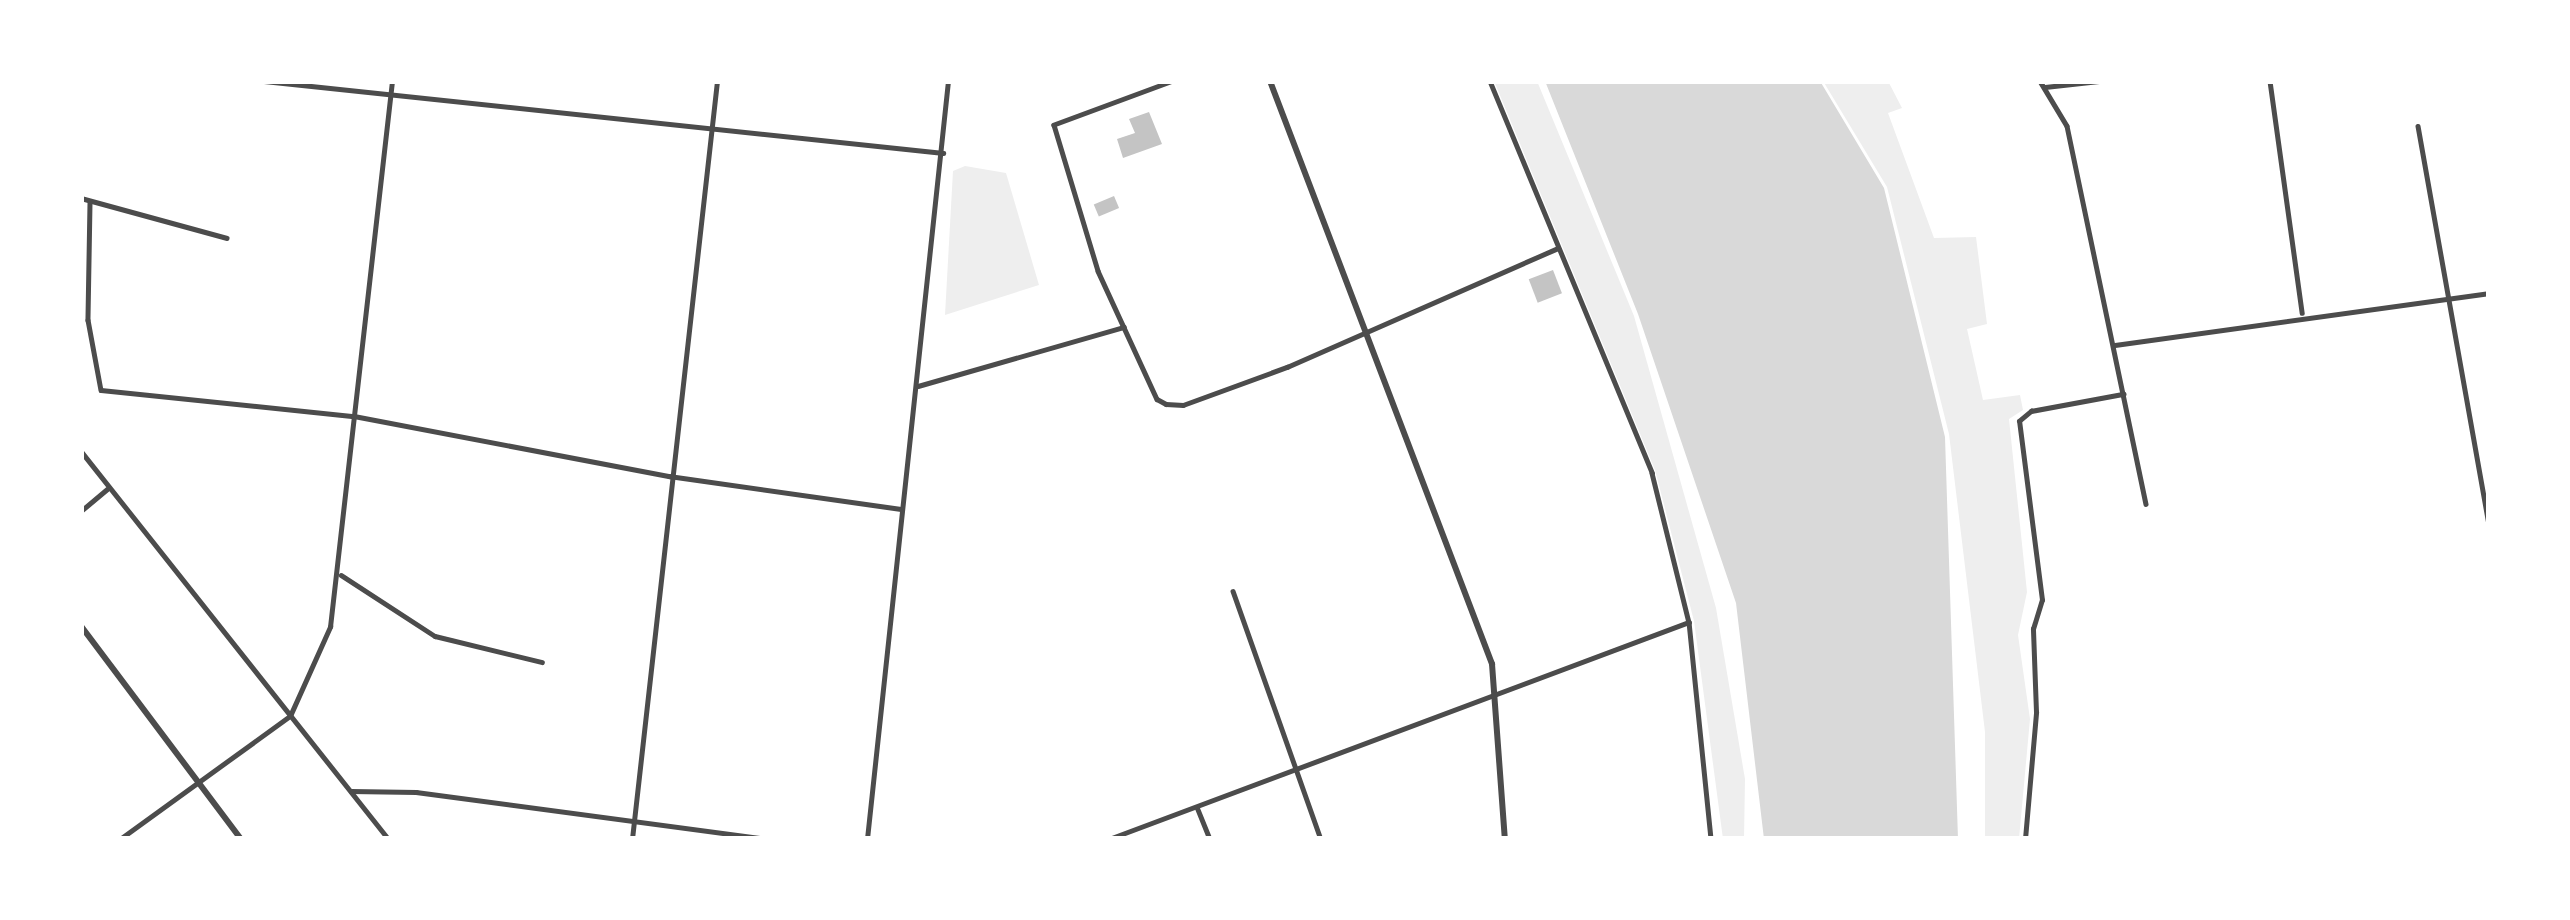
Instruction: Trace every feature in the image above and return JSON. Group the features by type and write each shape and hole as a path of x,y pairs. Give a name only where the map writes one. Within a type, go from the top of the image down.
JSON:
{"street":[{"path":"264,81 943,153"},
{"path":"120,839 290,716 330,628 341,575 392,81"},
{"path":"632,839 716,81"},
{"path":"867,839 947,81"},
{"path":"1173,81 1054,125 1098,271 1157,400 1183,405 1556,249"},
{"path":"1270,81 1496,692 1504,839"},
{"path":"1490,81 1652,473 1689,622 1711,839"},
{"path":"2099,81 2042,84 2067,126 2146,504"},
{"path":"2270,81 2302,314"},
{"path":"2418,126 2489,526"},
{"path":"81,199 227,238"},
{"path":"90,202 88,320 100,390 354,416 669,476 901,509"},
{"path":"2113,345 2302,314 2447,303 2489,293"},
{"path":"918,386 1124,327"},
{"path":"2024,839 2036,712 2033,629 2042,600 2019,422 2031,411 2123,394"},
{"path":"81,451 389,839"},
{"path":"81,511 107,489"},
{"path":"341,575 435,636 542,662"},
{"path":"1233,590 1293,772 1321,839"},
{"path":"1109,839 1689,622"},
{"path":"81,626 241,839"},
{"path":"351,791 416,792 769,839"},
{"path":"1197,807 1210,839"}],"shaded area":[{"path":"1494,81 1537,81 1634,316 1716,608 1745,779 1744,839 1723,839 1694,621 1655,470"},
{"path":"1545,81 1820,81 1884,188 1945,437 1958,839 1764,839 1736,603 1638,314"},
{"path":"1823,81 1888,81 1902,108 1888,113 1934,238 1976,237 1987,324 1967,329 1983,400 2020,395 2023,410 2009,419 2027,592 2018,635 2030,719 2019,839 1985,839 1985,732 1949,434 1887,187"},
{"path":"965,166 1006,173 1039,285 945,315 953,171"}],"building":[{"path":"1149,112 1162,144 1123,158 1117,139 1135,133 1129,119"},
{"path":"1114,196 1119,208 1099,217 1094,205"},
{"path":"1553,270 1562,293 1538,303 1529,279"}]}
